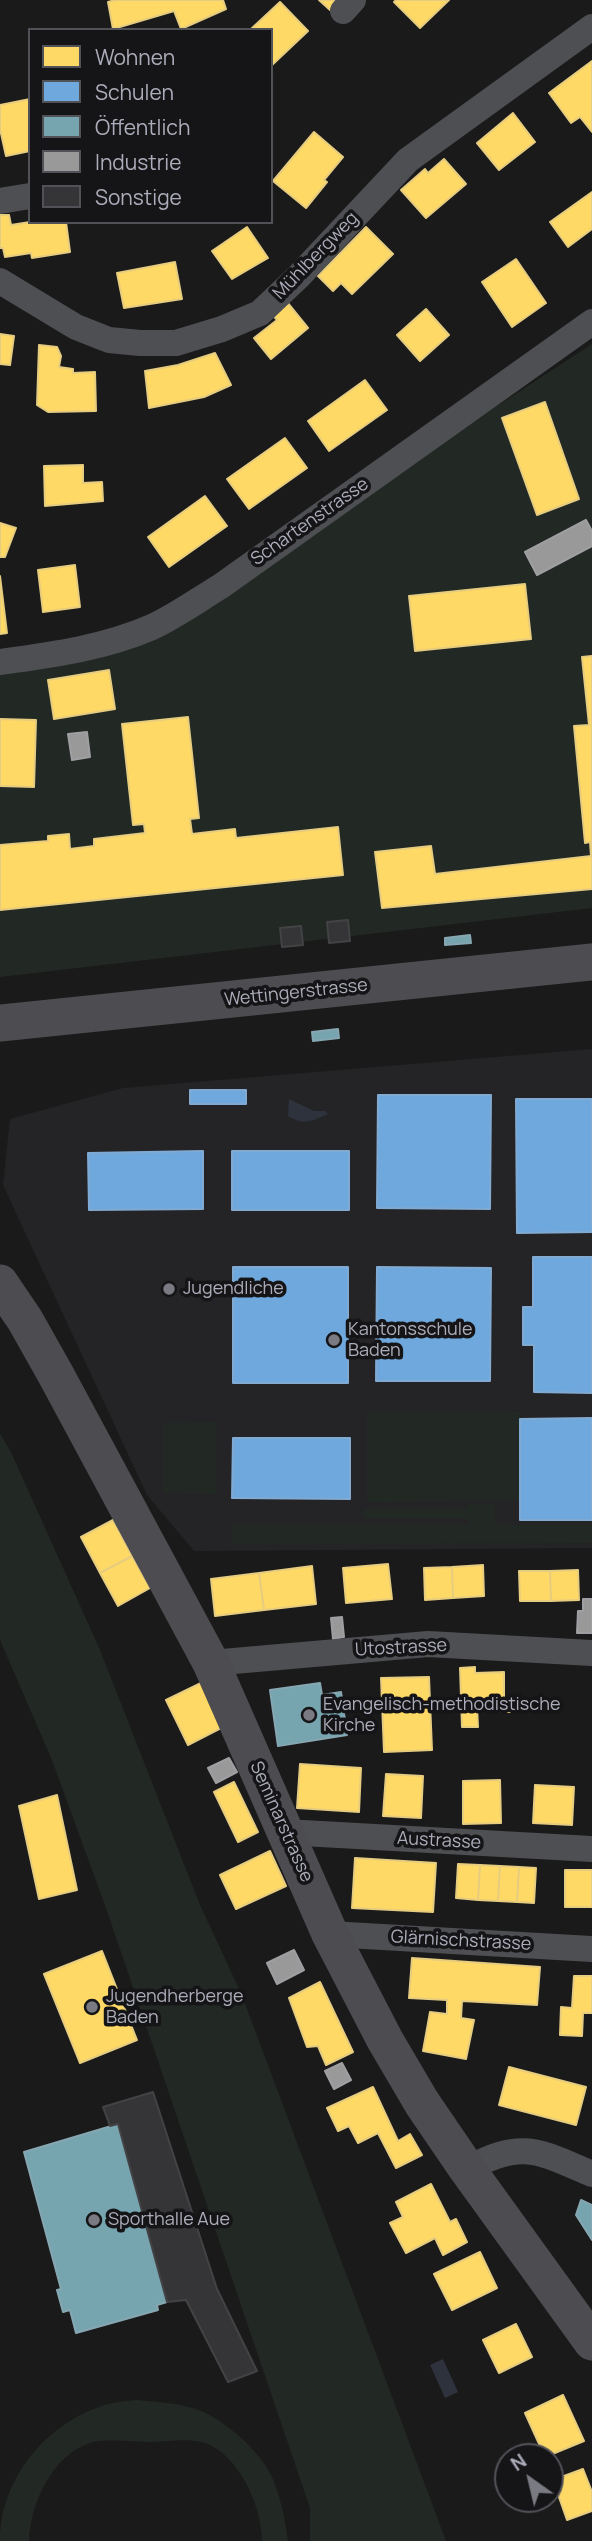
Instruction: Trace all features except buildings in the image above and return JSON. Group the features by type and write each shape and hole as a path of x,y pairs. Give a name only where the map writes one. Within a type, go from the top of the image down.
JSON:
{"main road":[{"name":"Wettingerstrasse","path":"0,1023 592,962"},
{"name":"Seminarstrasse","path":"0,1283 25,1320 56,1375 211,1662 330,1934 385,2040 467,2169 592,2342"}],"street":[{"name":"Mühlbergweg","path":"0,281 76,327 109,340 140,344 176,343 222,330 260,313 299,276 408,160 592,27"},
{"path":"0,201 28,197"},
{"name":"Schartenstrasse","path":"0,662 94,647 154,626 180,612 221,586 592,321"},
{"name":"Utostrasse","path":"211,1662 428,1644 592,1653"},
{"name":"Austrasse","path":"287,1834 592,1849"},
{"name":"Glärnischstrasse","path":"330,1934 592,1949"},
{"path":"467,2169 494,2155 522,2149 542,2153 592,2174"}],"shaded area":[{"path":"592,344 592,908 0,977 0,673 56,667 182,626 465,427"},
{"name":"Kantonsschule Baden","path":"592,1049 592,1548 194,1551 147,1495 3,1185 10,1119 123,1088"},
{"path":"289,1099 314,1111 325,1111 328,1114 317,1119 299,1121 288,1116"},
{"path":"367,1411 520,1412 520,1501 367,1502"},
{"path":"217,1422 216,1494 163,1493 163,1423"},
{"path":"0,1434 10,1450 100,1650 200,1905 241,1993 446,2541 310,2541 310,2508 106,1908 52,1760 0,1640"},
{"path":"468,1504 495,1504 495,1524 468,1524 467,1518 363,1518 363,1509 467,1509"},
{"path":"232,1525 592,1525 592,1543 232,1544"},
{"path":"443,2359 458,2392 445,2398 430,2365"},
{"path":"137,2400 196,2409 218,2420 240,2437 267,2467 272,2477 288,2541 262,2541 254,2501 241,2475 223,2453 206,2443 183,2440 103,2441 77,2449 54,2470 46,2483 34,2512 29,2541 0,2541 8,2496 30,2456 64,2425 84,2413 109,2404"}],"place":[{"name":"Jugendliche","path":"169,1289"},
{"name":"Kantonsschule Baden","path":"334,1340"},
{"name":"Evangelisch-methodistische Kirche","path":"309,1715"},
{"name":"Jugendherberge Baden","path":"92,2007"},
{"name":"Sporthalle Aue","path":"94,2220"}]}
